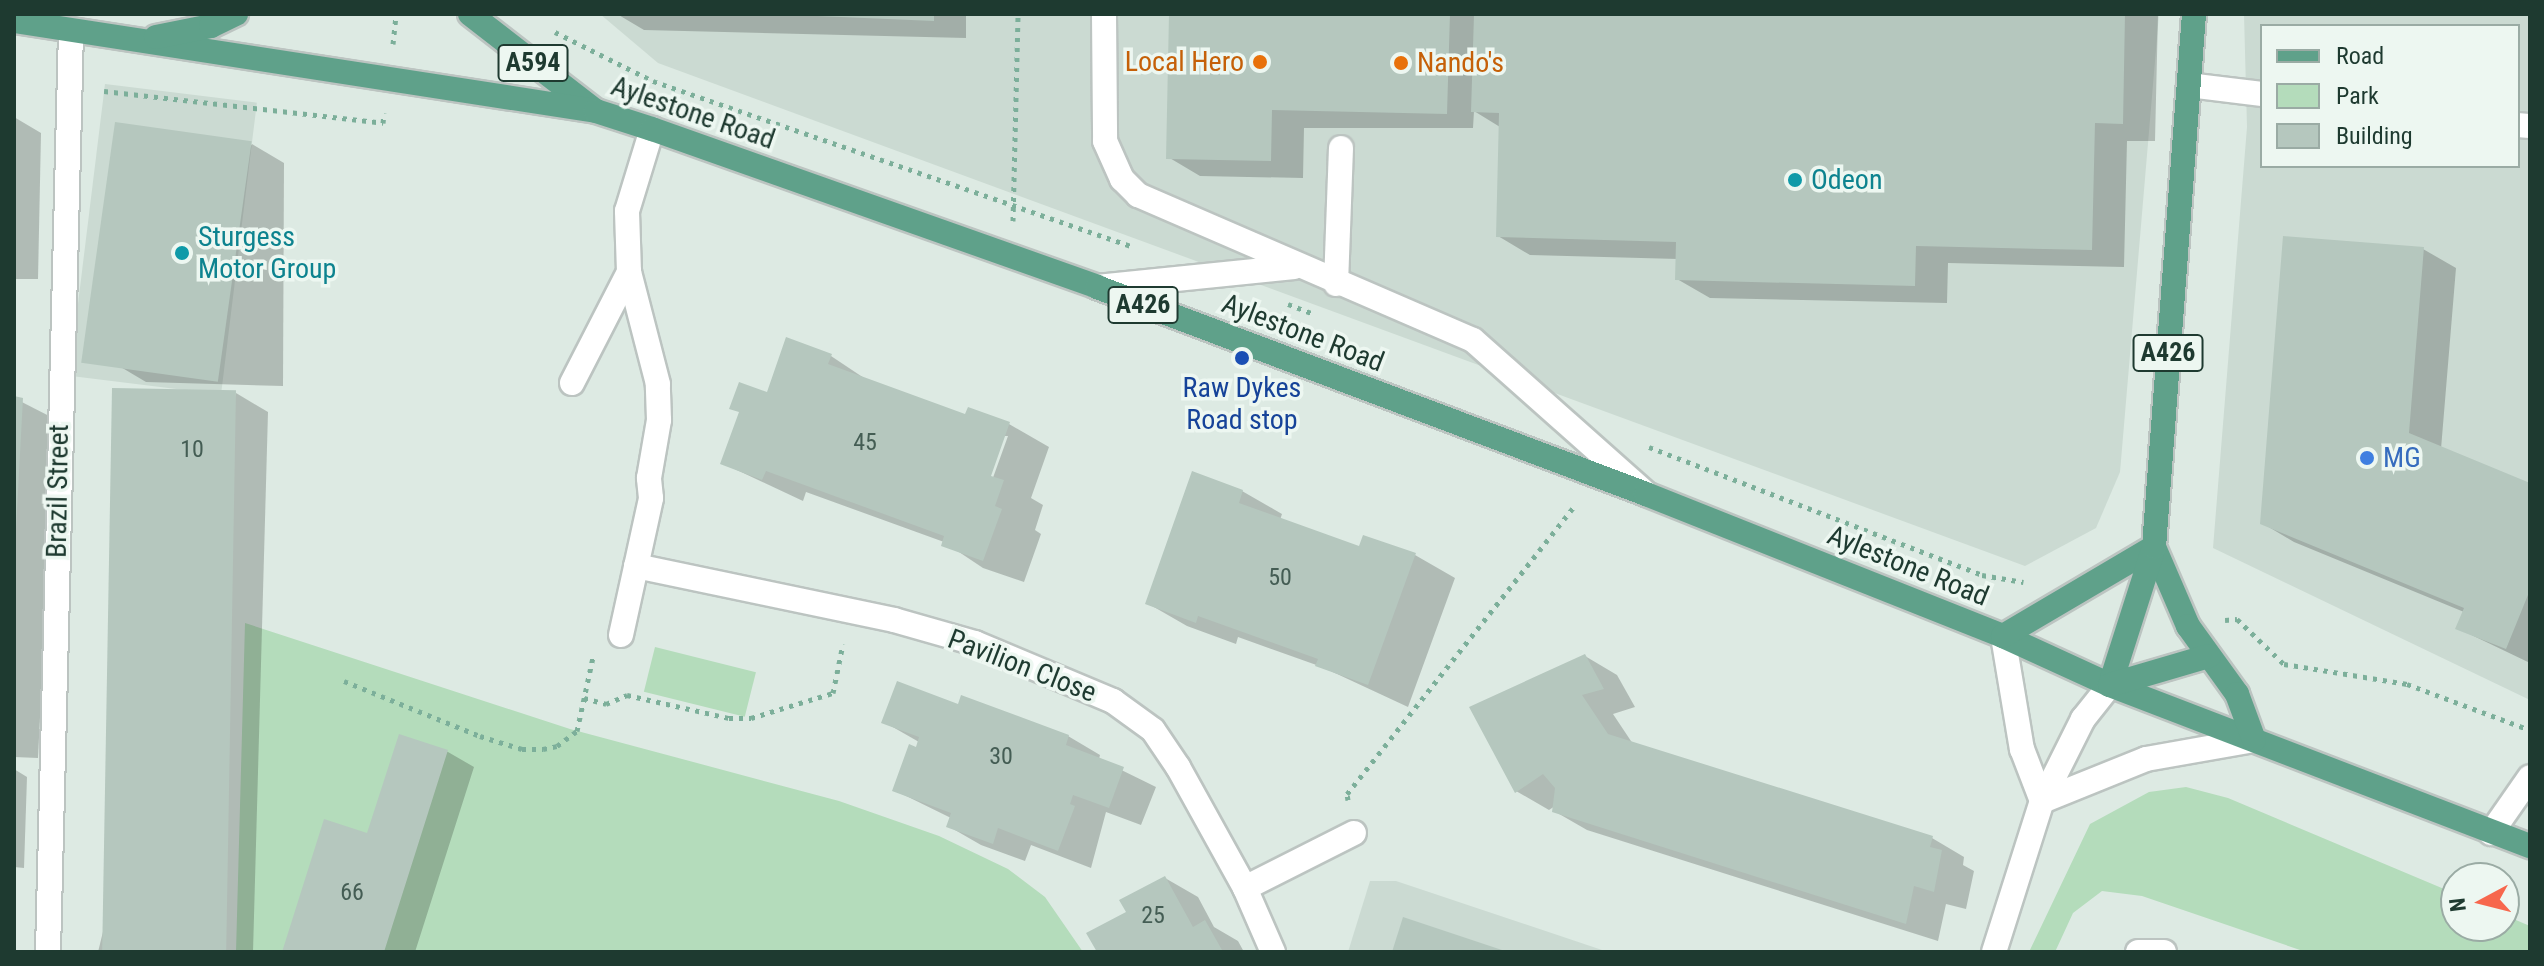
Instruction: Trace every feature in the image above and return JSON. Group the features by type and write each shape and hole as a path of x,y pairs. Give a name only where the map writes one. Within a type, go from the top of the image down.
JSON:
{"main road":[{"path":"142,41 211,26 236,14"},
{"name":"A594","path":"470,14 596,111"},
{"name":"A426","path":"2110,685 2154,547 2194,14"},
{"name":"Aylestone Road","path":"14,21 596,111 652,129 1097,287 1646,494 2003,636 2110,685 2530,846"},
{"path":"2003,636 2154,547 2188,626 2237,694 2254,740"},
{"path":"2110,685 2209,656"}],"street":[{"path":"1104,14 1101,121 1111,161 1122,179 1138,195 1294,267 1473,340 1646,494"},
{"name":"Brazil Street","path":"48,952 71,31"},
{"path":"2189,85 2260,94"},
{"path":"621,635 651,498 658,384 629,272 627,211 652,129"},
{"path":"1336,284 1341,148"},
{"path":"1097,287 1294,267"},
{"path":"572,383 629,272"},
{"name":"Pavilion Close","path":"636,566 850,611 975,643 1113,701 1153,730 1245,888 1273,952"},
{"path":"2003,636 2022,749 2042,801"},
{"path":"1994,952 2042,801 2083,719 2110,685"},
{"path":"2042,801 2146,759 2254,740"},
{"path":"2491,833 2530,777"},
{"path":"1245,888 1354,833"},
{"path":"2138,952 2164,952"}],"path":[{"path":"1007,255 1014,205 1018,14"},
{"path":"541,25 653,81 1142,250"},
{"path":"1276,300 1321,316"},
{"path":"1633,440 1982,575 2022,583 2046,576 2068,600"},
{"path":"1354,833 1347,794 1597,476"},
{"path":"584,698 606,704 627,695 729,718 751,718 833,693 850,611"},
{"path":"344,681 522,749 557,746 577,731 595,650 621,635"},
{"path":"2284,664 2407,684 2530,730"}],"shaded area":[{"path":"600,14 2159,14 2120,472 2096,528 2025,566 658,63"},
{"path":"2244,14 2530,14 2530,700 2213,548 2247,127"},
{"name":"Sturgess Motor Group","path":"105,84 257,103 221,394 69,376"},
{"path":"1370,881 1396,881 1608,952 1348,952"}],"green space":[{"path":"245,623 570,729 839,801 939,836 1008,869 1045,897 1083,952 236,952"},
{"path":"655,647 756,672 745,717 644,692"},
{"path":"2186,787 2228,798 2440,887 2440,942 2520,942 2520,922 2530,926 2530,952 2306,952 2142,896 2102,891 2073,913 2055,952 2029,952 2090,824 2149,792"}],"building":[{"path":"771,14 934,14 934,21"},
{"name":"Local Hero","path":"1169,14 1450,14 1447,114 1272,110 1271,161 1166,159"},
{"name":"Odeon","path":"1474,14 2125,14 2123,124 2095,123 2092,250 1916,246 1915,286 1675,280 1676,242 1496,237 1499,113 1471,112"},
{"name":"Sturgess Motor Group","path":"115,122 252,141 218,382 81,363"},
{"name":"MG","path":"2283,236 2424,247 2409,433 2530,483 2530,590 2506,649 2455,629 2464,608 2260,524"},
{"path":"786,337 832,354 828,364 965,414 968,407 1010,422 991,476 1004,480 995,506 1002,509 983,561 941,546 944,536 766,471 762,480 720,464 739,412 729,409 739,382 767,392"},
{"path":"112,388 236,390 226,952 102,952"},
{"path":"14,396 23,398 16,529 14,529"},
{"path":"1192,471 1243,490 1239,503 1359,546 1363,535 1416,553 1368,685 1315,666 1318,659 1198,616 1196,623 1145,604"},
{"path":"1585,654 1604,689 1582,695 1608,734 1933,836 1930,847 1942,850 1934,892 1914,886 1906,924 1552,812 1555,788 1543,774 1515,793 1469,707"},
{"path":"897,681 958,704 961,695 1069,735 1066,745 1124,767 1109,808 1073,795 1070,804 1075,806 1058,851 998,828 993,844 946,827 951,813 892,791 909,744 916,747 919,737 881,723"},
{"path":"399,734 448,750 384,952 282,952 324,819 367,833"},
{"path":"1165,876 1193,927 1205,920 1222,950 1097,952 1086,933 1126,912 1119,900"},
{"path":"1403,917 1505,951 1392,952"}],"place":[{"name":"Local Hero","path":"1260,62"},
{"name":"Nando's","path":"1401,63"},
{"name":"Odeon","path":"1795,180"},
{"name":"Sturgess Motor Group","path":"182,253"},
{"name":"Raw Dykes Road stop","path":"1242,358"},
{"name":"MG","path":"2367,458"}]}
